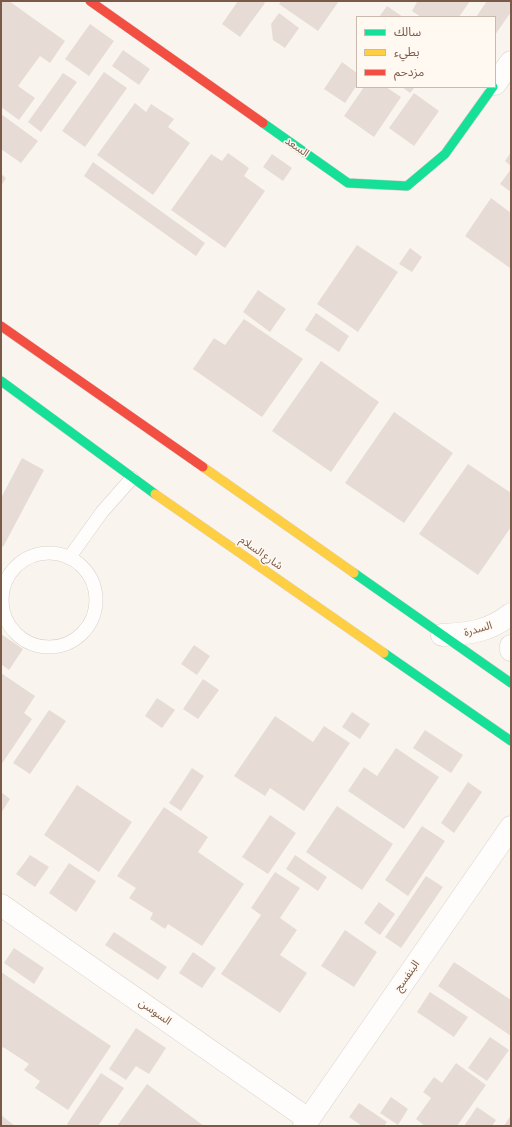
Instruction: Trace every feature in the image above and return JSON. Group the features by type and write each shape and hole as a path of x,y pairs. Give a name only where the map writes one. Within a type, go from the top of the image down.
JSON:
{"main road":[{"name":"السعد","path":"90,1 348,183 407,186 445,154 492,88"},
{"path":"1,326 511,683"},
{"name":"شارع السلام","path":"1,380 132,478 511,741"}],"street":[{"path":"496,83 511,62"},
{"name":"السدرة","path":"442,635 464,634 485,629 504,620 511,614"},
{"name":"البنفسج","path":"306,1123 511,827"},
{"name":"السوسن","path":"1,905 306,1123"}],"lane":[{"path":"68,558 102,512 132,478"},
{"path":"42,553 56,554 68,558 80,564 94,587 96,600 93,614 88,626 79,636 68,643 55,647 42,647 28,643 9,625 4,613 2,600 5,575 18,564 30,557 42,553"}],"building":[{"path":"1,1 9,1 65,41 50,63 40,56 18,86 35,98 19,120 1,107"},
{"path":"238,1 263,1 265,3 240,37 222,24"},
{"path":"281,1 339,1 318,31 279,4"},
{"path":"415,1 470,1 460,16 420,16 412,11 417,2"},
{"path":"487,1 511,1 511,12 496,34 496,16 477,16"},
{"path":"387,6 402,16 380,16"},
{"path":"279,13 299,28 285,48 273,40 271,24"},
{"path":"90,24 114,41 89,76 65,59"},
{"path":"123,50 150,69 139,85 112,66"},
{"path":"342,62 356,72 356,86 345,103 324,89"},
{"path":"104,72 127,88 85,147 62,131"},
{"path":"63,73 77,82 41,132 28,122"},
{"path":"363,88 388,88 401,97 374,137 344,116"},
{"path":"403,88 414,88 410,93"},
{"path":"414,93 439,111 414,146 389,128"},
{"path":"135,103 146,112 151,104 174,119 168,127 190,143 153,195 97,155"},
{"path":"1,114 38,141 21,163 1,149"},
{"path":"511,152 511,166 505,161"},
{"path":"228,153 249,168 244,176 265,191 225,248 171,210 211,154 222,161"},
{"path":"272,154 292,168 283,181 263,167"},
{"path":"93,162 205,243 196,256 84,176"},
{"path":"511,169 511,192 500,184"},
{"path":"1,174 6,178 1,186"},
{"path":"491,198 511,213 510,268 465,236"},
{"path":"357,245 398,272 358,332 317,304"},
{"path":"410,248 422,257 412,272 399,264"},
{"path":"258,290 286,309 270,332 243,312"},
{"path":"316,313 349,336 339,352 305,330"},
{"path":"244,319 303,359 262,417 193,369 214,338 225,345"},
{"path":"321,361 379,402 331,472 272,431"},
{"path":"394,412 453,453 404,523 345,483"},
{"path":"22,458 44,470 3,547 1,546 1,498"},
{"path":"468,464 511,493 511,527 478,575 419,534"},
{"path":"1,634 23,649 9,670 1,664"},
{"path":"194,645 210,656 197,675 181,664"},
{"path":"1,673 35,696 24,713 32,719 1,765"},
{"path":"203,679 219,690 198,719 183,709"},
{"path":"157,698 175,710 162,728 145,716"},
{"path":"49,710 66,721 30,774 13,763"},
{"path":"352,712 370,724 360,739 342,727"},
{"path":"275,716 313,742 324,726 350,743 304,811 270,788 265,796 234,776"},
{"path":"425,730 463,755 451,773 413,748"},
{"path":"396,748 439,777 404,829 348,791 364,767 377,776"},
{"path":"192,768 204,776 181,811 169,803"},
{"path":"468,782 482,792 454,833 441,823"},
{"path":"77,785 132,822 99,872 44,835"},
{"path":"1,792 10,799 1,813"},
{"path":"337,806 393,844 362,890 306,852"},
{"path":"164,807 208,837 198,852 244,884 202,946 168,924 165,929 150,919 153,913 129,898 136,888 117,876"},
{"path":"270,815 296,833 268,874 242,857"},
{"path":"422,826 445,841 408,896 385,880"},
{"path":"30,855 49,867 35,887 16,874"},
{"path":"295,855 327,877 318,891 286,869"},
{"path":"69,863 96,881 76,912 49,893"},
{"path":"275,872 300,888 280,918 297,930 280,955 307,973 280,1013 221,974 261,915 251,908"},
{"path":"426,876 443,887 401,948 385,937"},
{"path":"379,902 395,914 380,935 364,923"},
{"path":"345,930 377,952 354,987 321,966"},
{"path":"114,932 167,967 158,980 105,945"},
{"path":"14,948 44,968 34,984 4,963"},
{"path":"193,952 216,968 202,988 179,973"},
{"path":"454,962 511,1000 511,1036 438,986"},
{"path":"1,972 111,1046 68,1110 35,1088 40,1081 24,1070 29,1064 3,1047 1,1050"},
{"path":"430,992 468,1017 454,1037 417,1012"},
{"path":"136,1028 166,1048 149,1074 136,1066 126,1080 109,1069"},
{"path":"490,1037 509,1050 487,1081 468,1068"},
{"path":"456,1063 486,1085 457,1126 425,1126 416,1119 431,1098 423,1092 434,1077 442,1083"},
{"path":"101,1073 124,1088 98,1126 71,1126 67,1124"},
{"path":"147,1084 204,1126 117,1126"},
{"path":"391,1097 408,1109 398,1125 380,1113"},
{"path":"359,1103 387,1122 384,1126 362,1126 349,1117"},
{"path":"477,1107 496,1120 492,1126 464,1126"},
{"path":"1,1115 15,1126 1,1126"},
{"path":"511,1115 511,1126 504,1126"}],"traffic: fast":[{"path":"263,123 348,183 407,186 445,154 492,88"},
{"path":"1,381 155,494"},
{"path":"354,573 511,683"},
{"path":"384,653 511,741"}],"traffic: slow":[{"path":"203,467 354,573"},
{"path":"155,494 384,653"}],"traffic: jam":[{"path":"90,1 263,123"},
{"path":"1,326 203,467"}]}
